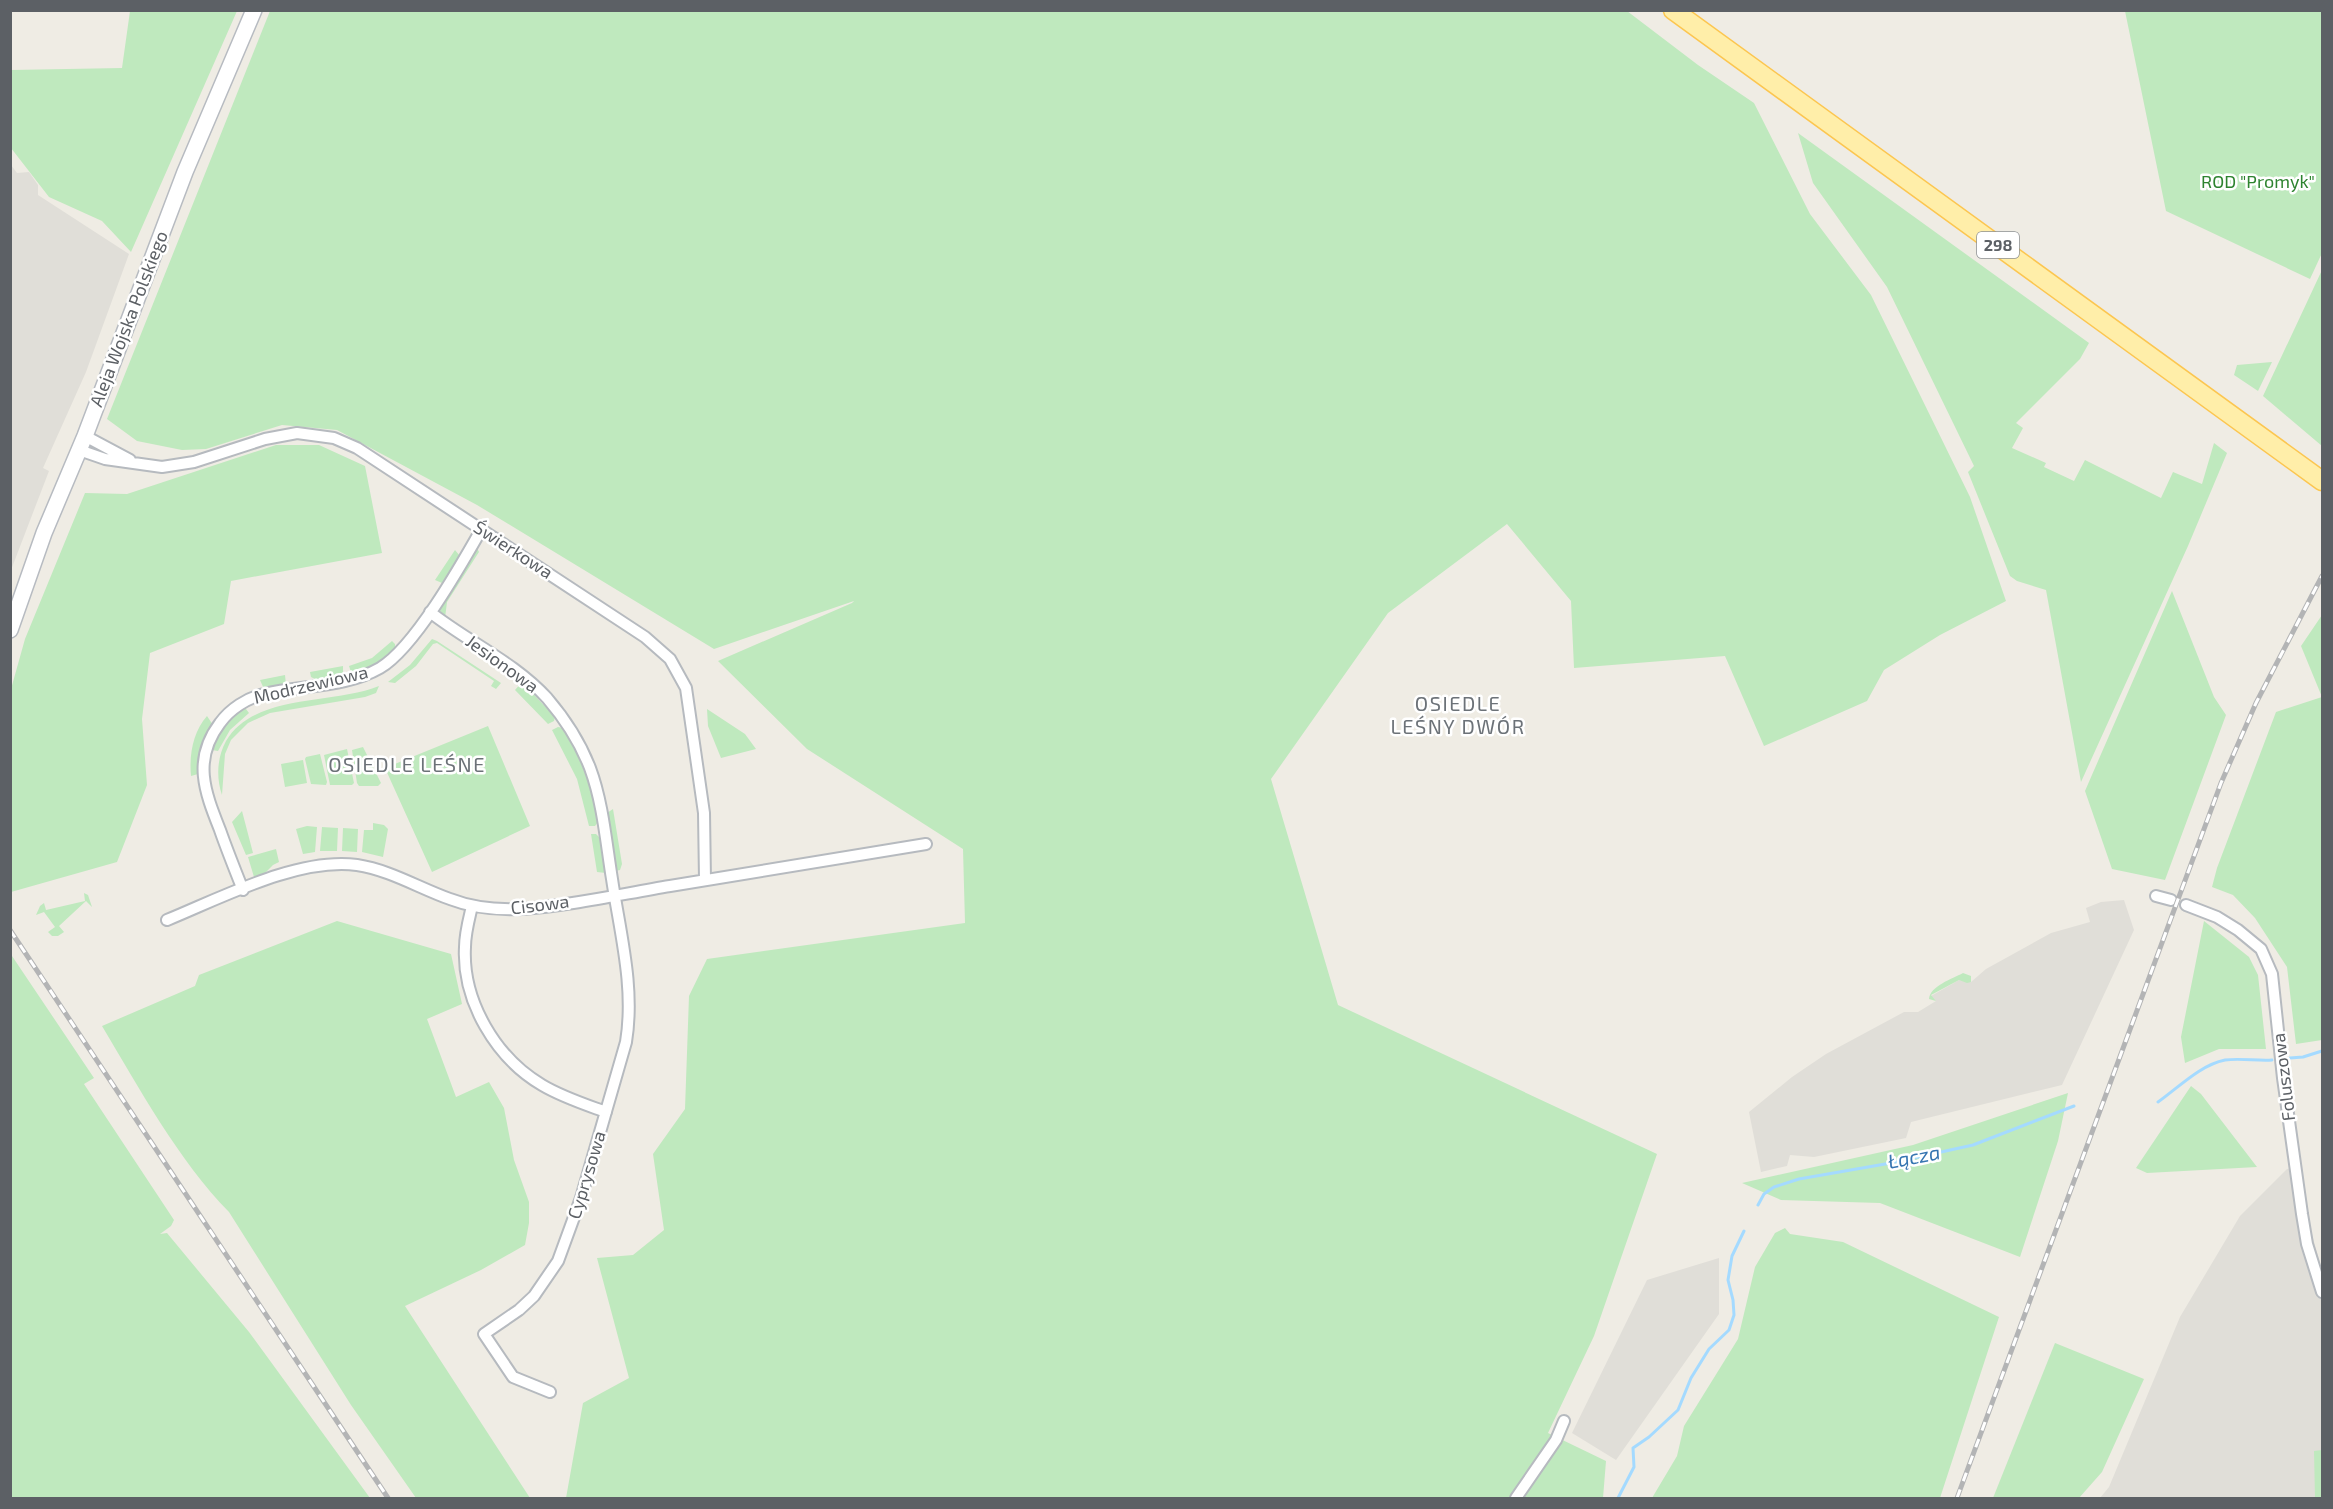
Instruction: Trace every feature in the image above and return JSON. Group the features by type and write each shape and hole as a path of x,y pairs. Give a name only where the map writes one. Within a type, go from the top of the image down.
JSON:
{"main road":[{"name":"Aleja Wojska Polskiego","path":"10,630 44,533 82,443 185,172 254,10"},
{"name":"298","path":"1673,10 2322,481"}],"street":[{"name":"Świerkowa","path":"82,443 105,459 152,466 179,466 284,435 303,433 322,435 357,448 659,647 680,673 690,705 704,813 705,880"},
{"name":"Modrzewiowa","path":"243,890 204,788 204,756 208,742 216,728 225,716 251,698 348,680 379,669 395,658 430,612 481,530"},
{"name":"Jesionowa","path":"430,612 525,677 549,700 568,725 584,754 595,784 614,895"},
{"name":"Cisowa","path":"167,920 296,869 326,865 357,865 387,873 472,906 524,909 926,844"},
{"name":"Cyprysowa","path":"550,1392 513,1377 484,1334 519,1310 534,1296 558,1261 574,1219 606,1112 626,1042 630,1018 629,986 614,895"},
{"path":"2156,896 2171,900"},
{"name":"Foluszowa","path":"2186,905 2217,917 2238,930 2261,949 2272,974 2283,1078 2302,1214 2307,1244 2322,1292"},
{"path":"472,906 465,940 466,970 476,1006 489,1032 515,1065 530,1078 554,1091 606,1112"},
{"path":"1516,1498 1556,1440 1564,1421"}],"shaded area":[{"path":"11,165 17,173 29,172 38,185 38,195 129,254 86,372 43,468 49,471 11,570"},
{"path":"2124,900 2134,930 2062,1085 1911,1122 1906,1138 1814,1157 1790,1155 1787,1166 1761,1172 1749,1112 1792,1077 1826,1054 1904,1012 1918,1012 1936,1001 1931,996 1959,980 1971,982 1986,969 2051,933 2090,922 2086,908 2101,902"},
{"path":"2301,1167 2311,1231 2322,1270 2322,1498 2100,1498 2109,1487 2180,1317 2240,1216 2287,1169"},
{"path":"1719,1258 1719,1314 1616,1460 1572,1433 1647,1280"}],"green space":[{"path":"130,11 237,11 131,252 102,221 49,197 11,148 11,70 122,68"},
{"path":"270,11 1627,11 1698,65 1754,103 1810,214 1871,295 1970,497 2006,601 1940,635 1884,670 1867,701 1764,746 1725,656 1574,668 1571,601 1507,524 1388,613 1271,779 1338,1005 1657,1154 1594,1336 1548,1433 1606,1461 1603,1498 566,1498 583,1403 629,1378 597,1258 633,1255 664,1230 653,1154 685,1109 689,996 707,959 965,923 963,849 807,749 718,661 854,601 714,649 477,505 337,430 282,425 206,449 182,450 137,441 107,419"},
{"name":"ROD \"Promyk\"","path":"2125,11 2322,11 2322,253 2310,279 2166,211"},
{"path":"1798,133 2089,343 2080,359 2016,423 2023,428 2012,448 2046,463 2044,467 2074,481 2085,460 2161,498 2173,472 2202,484 2214,443 2227,453 2188,546 2081,782 2046,590 2017,581 2010,576 1968,472 1974,466 1887,287 1813,183"},
{"path":"2322,270 2322,446 2263,396"},
{"path":"2272,362 2258,391 2234,375 2237,365"},
{"path":"276,445 319,445 365,466 382,553 231,581 224,624 150,653 142,719 147,785 117,862 11,892 11,689 25,639 85,493 127,494"},
{"path":"477,548 479,552 447,602 445,618 439,609 441,602"},
{"path":"455,550 460,556 442,583 435,580"},
{"path":"2172,591 2214,697 2226,715 2165,880 2112,869 2085,791"},
{"path":"2322,615 2322,697 2301,646"},
{"path":"432,639 501,683 496,689 491,686 494,681 437,643 433,644 416,666 395,683 388,682 410,665"},
{"path":"392,641 395,644 395,650 376,666 352,675 349,666 372,658"},
{"path":"343,666 343,676 317,680 311,677 310,672"},
{"path":"285,675 286,685 264,689 260,680"},
{"path":"522,682 555,717 554,721 548,724 515,690"},
{"path":"379,686 376,693 365,697 270,713 248,723 231,740 225,754 222,795 218,774 219,761 226,741 239,726 255,715 274,708 360,692"},
{"path":"2322,697 2322,1040 2296,1044 2287,967 2255,918 2233,895 2212,887 2217,868 2276,712"},
{"path":"243,708 249,713 230,730 218,751 212,750 224,726"},
{"path":"707,709 745,734 756,749 721,758 708,726"},
{"path":"207,716 213,725 199,761 198,774 191,776 193,744 198,729"},
{"path":"488,726 530,826 432,872 385,768"},
{"path":"558,727 563,728 585,773 598,822 595,826 589,826 577,779 552,730"},
{"path":"363,747 381,783 378,786 359,786 357,783 352,750"},
{"path":"347,749 354,783 352,785 330,785 324,755"},
{"path":"320,754 326,785 311,784 305,759"},
{"path":"303,760 307,783 285,787 281,764"},
{"path":"613,809 622,864 620,870 615,871 607,813"},
{"path":"242,811 253,853 246,855 232,822"},
{"path":"373,823 384,825 388,829 383,857 362,852 364,830 373,830"},
{"path":"307,826 317,827 315,852 303,854 296,829"},
{"path":"322,827 338,828 337,851 320,851"},
{"path":"343,828 358,829 357,852 342,851"},
{"path":"591,834 596,834 600,838 606,873 597,872"},
{"path":"276,849 279,862 262,876 254,877 248,857"},
{"path":"84,893 88,895 92,907 86,901 59,926 64,932 58,936 52,936 48,932 55,927 44,912 36,915 40,906 44,903 46,910 85,901"},
{"path":"337,921 451,954 462,1004 427,1019 456,1097 489,1082 504,1108 514,1160 529,1202 529,1223 525,1245 481,1270 405,1306 530,1498 416,1498 351,1405 229,1212 193,1170 145,1099 102,1026 195,986 199,975"},
{"path":"2204,921 2249,957 2258,975 2266,1049 2219,1049 2185,1063 2181,1037"},
{"path":"10,953 94,1078 84,1084 174,1220 171,1226 160,1234 167,1233 249,1332 370,1498 11,1498"},
{"path":"1963,973 1971,976 1971,982 1959,980 1931,995 1936,1001 1929,999 1933,990"},
{"path":"2191,1086 2201,1094 2257,1167 2147,1173 2136,1168"},
{"path":"2068,1093 2058,1141 2020,1257 1880,1203 1781,1200 1742,1183 1913,1145"},
{"path":"1785,1228 1790,1234 1843,1242 1999,1317 1940,1498 1652,1498 1677,1456 1684,1426 1738,1339 1755,1267 1775,1233"},
{"path":"2055,1343 2144,1379 2102,1472 2079,1498 1993,1498"},
{"path":"2322,1450 2322,1498 2315,1498 2314,1451"}],"waterway":[{"name":"Łącza","path":"2290,1058 2303,1057 2322,1051"},
{"name":"Łącza","path":"2158,1102 2198,1072 2216,1063 2231,1059 2272,1060"},
{"name":"Łącza","path":"1758,1205 1764,1194 1774,1187 1799,1179 1891,1163 1973,1145 2074,1106"},
{"name":"Łącza","path":"1618,1498 1634,1467 1633,1448 1649,1437 1678,1410 1691,1378 1709,1349 1729,1330 1734,1315 1728,1280 1732,1256 1744,1231"}],"railway":[{"path":"1957,1498 2221,783 2256,703 2322,576"},
{"path":"10,930 388,1498"}],"district":[{"name":"OSIEDLE LEŚNY DWÓR","path":"1458,716"},
{"name":"OSIEDLE LEŚNE","path":"407,765"}]}
